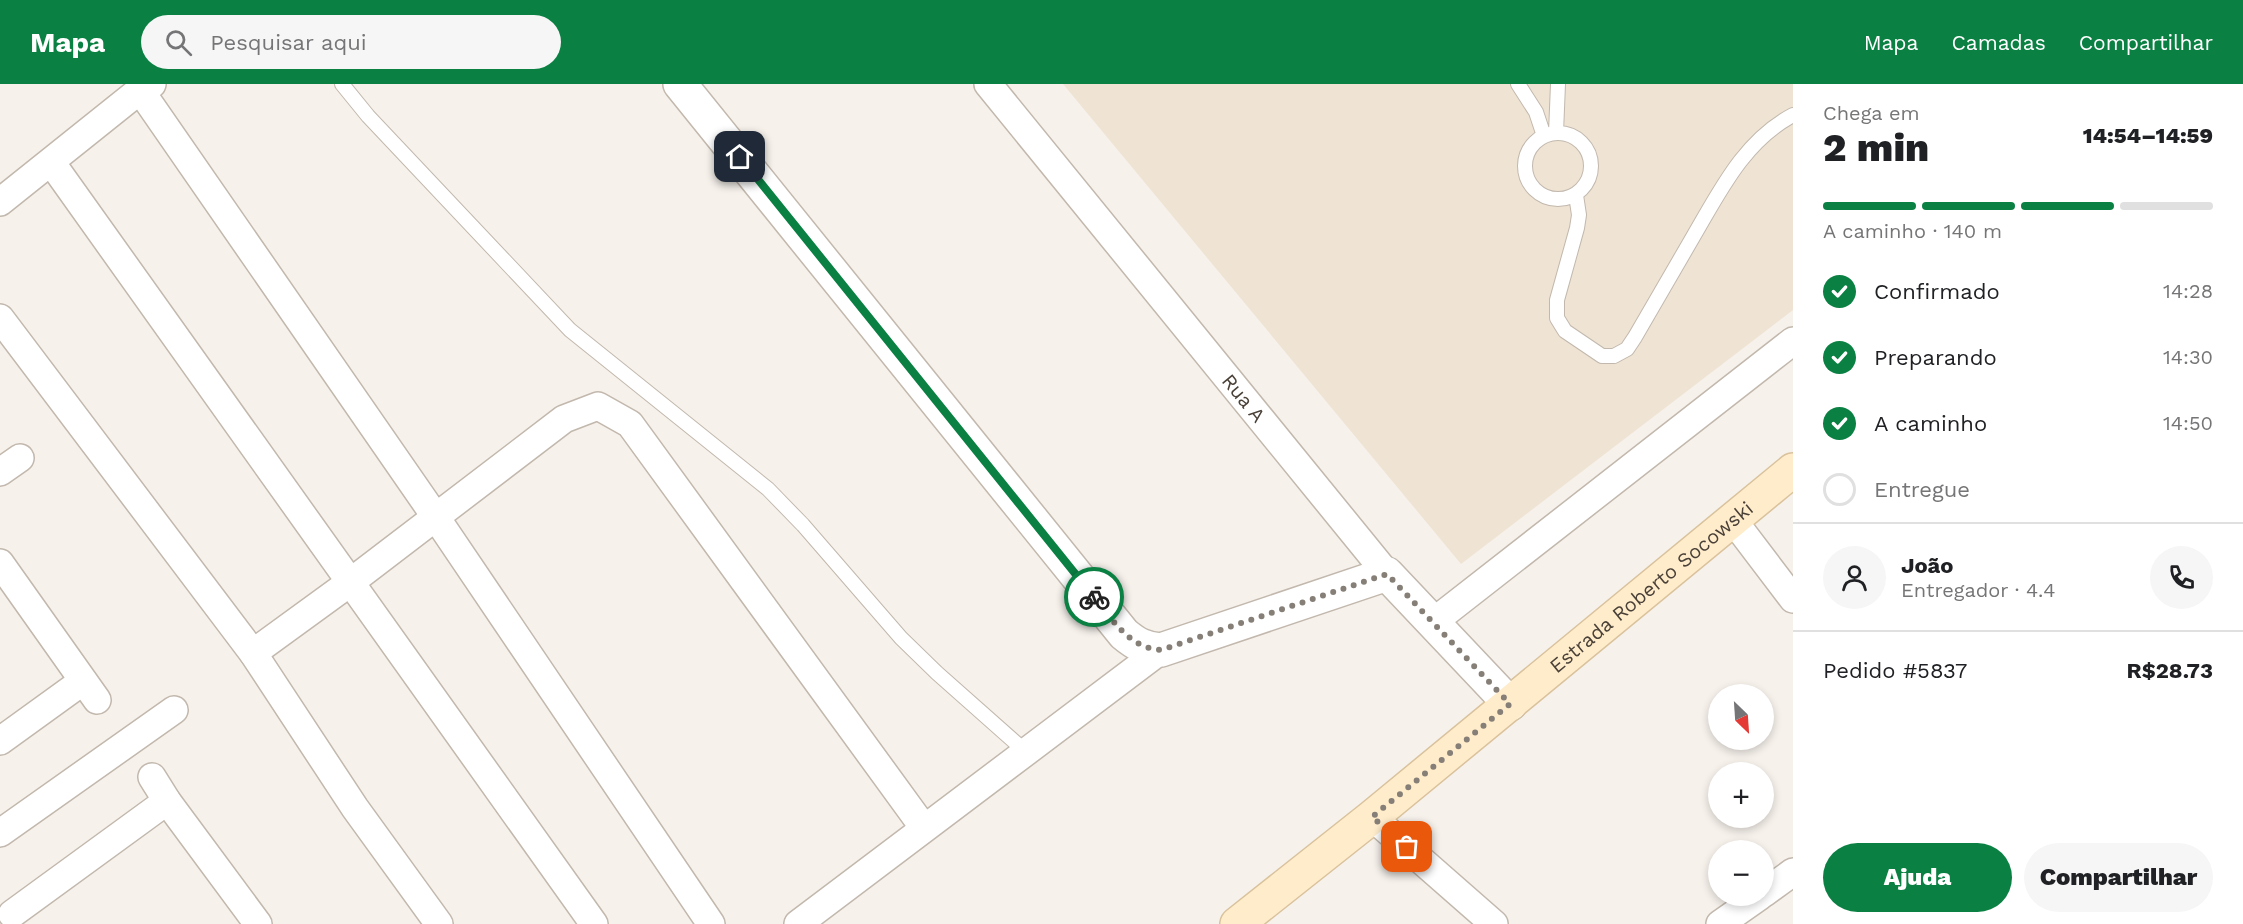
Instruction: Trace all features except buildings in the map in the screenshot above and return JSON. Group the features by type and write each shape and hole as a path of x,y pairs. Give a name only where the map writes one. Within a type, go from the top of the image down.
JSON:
{"main road":[{"name":"Estrada Roberto Socowski","path":"1237,924 1372,817 1793,470"}],"street":[{"path":"680,84 1124,634 1150,650 1161,650"},
{"name":"Rua A","path":"988,84 1387,574 1510,704"},
{"path":"0,202 146,87 711,924"},
{"path":"51,162 352,581 594,924"},
{"path":"0,318 252,653 355,808 439,924"},
{"path":"1432,623 1793,341"},
{"path":"252,653 352,581 564,419 598,406 630,424 924,828"},
{"path":"1733,520 1793,599"},
{"path":"0,563 90,691 0,741"},
{"path":"798,924 1161,650 1387,574"},
{"path":"0,833 174,710"},
{"path":"152,777 167,801 258,924"},
{"path":"10,912 167,801"},
{"path":"1372,817 1494,924"},
{"path":"1774,886 1793,872"},
{"path":"1720,924 1746,906"}],"lane":[{"path":"342,84 368,116 570,330 768,489 803,525 901,638 1025,751"},
{"path":"1518,84 1550,135"},
{"path":"1550,135 1558,84"},
{"path":"1576,195 1577,228 1557,300 1557,318 1565,331 1602,357 1614,356 1627,349 1635,337 1728,176 1749,148 1780,122 1793,115"},
{"path":"1567,134 1577,139 1585,147 1590,157 1592,168 1589,179 1576,195 1563,200 1542,196 1528,181 1525,171 1525,160 1535,142 1550,135 1567,134"}],"shaded area":[{"path":"1063,84 1793,84 1793,310 1461,564"}],"way so far":[{"path":"1094,597 1124,634 1150,650 1161,650 1387,574 1510,704 1372,817 1407,847"}],"route":[{"path":"740,157 1094,597"}]}
